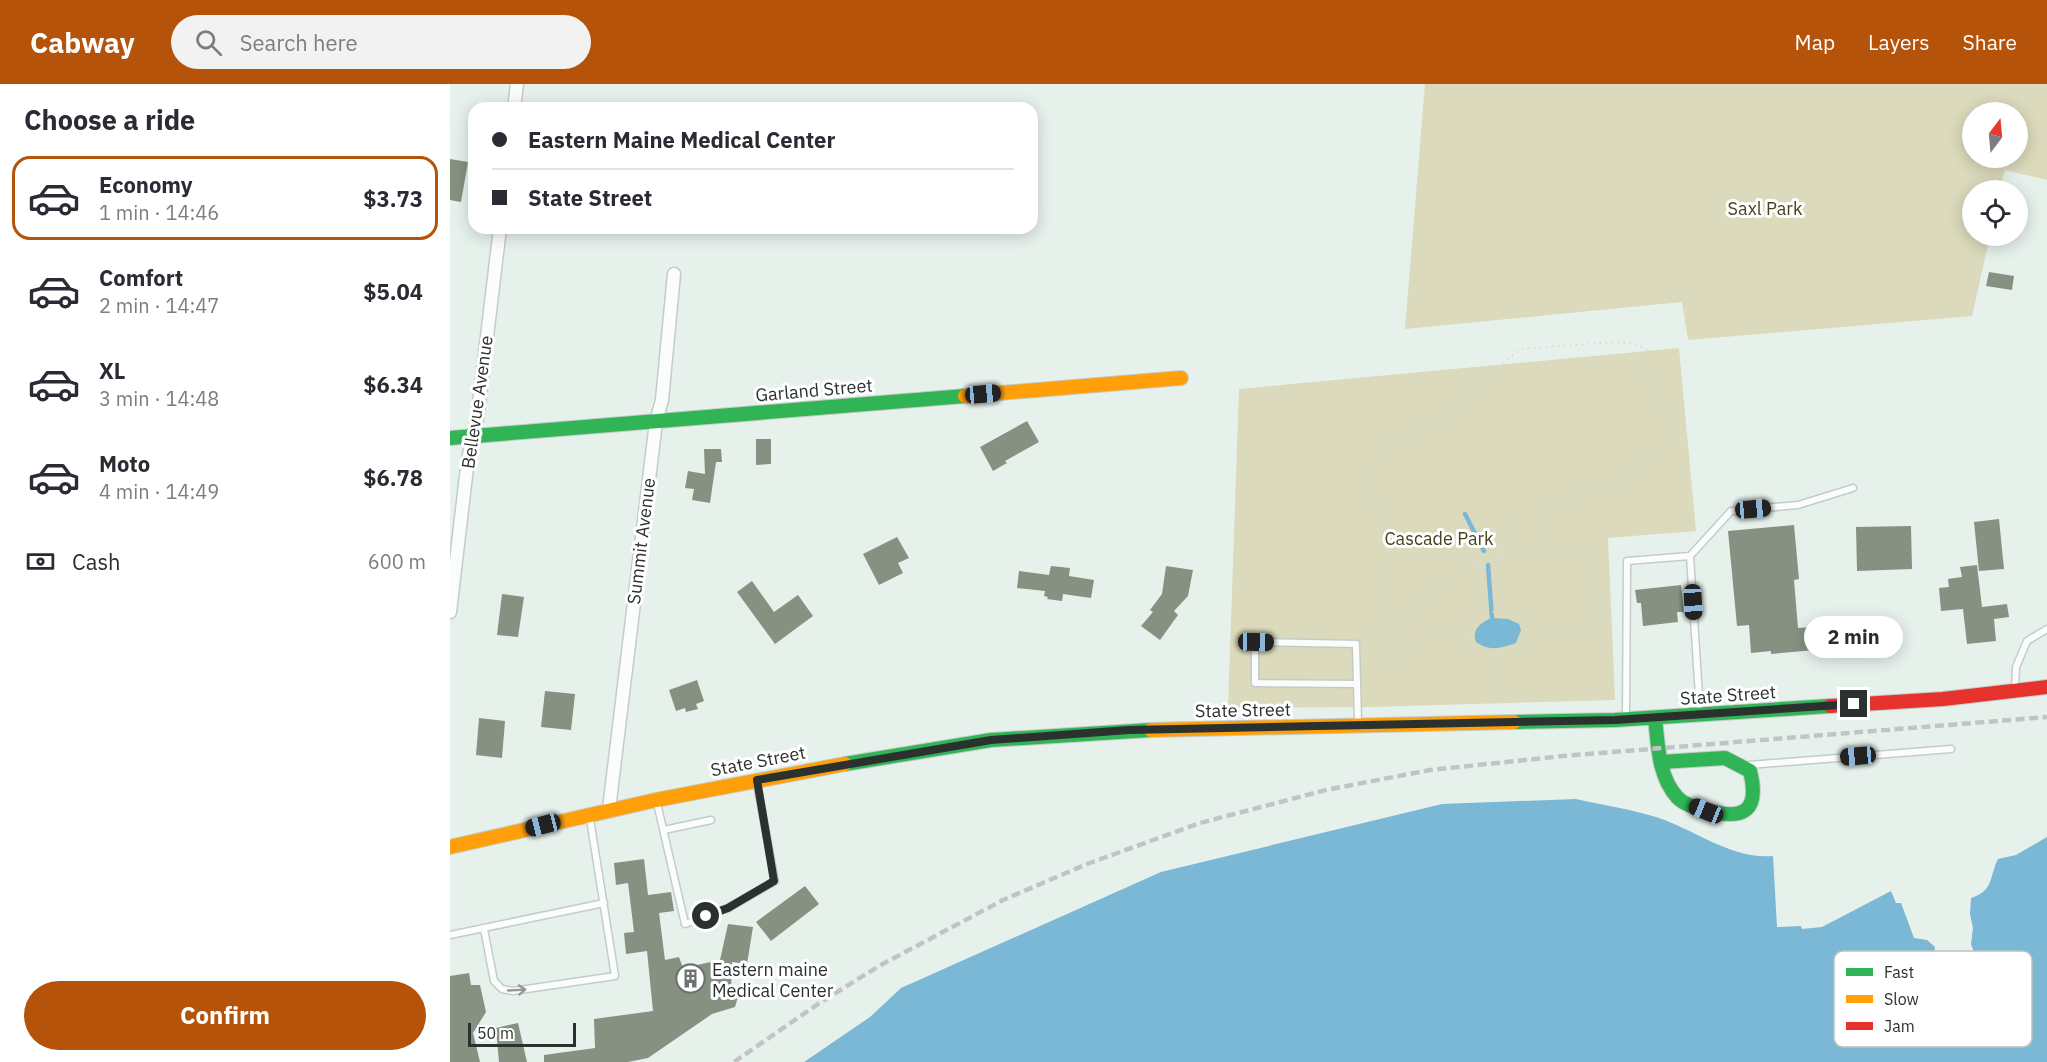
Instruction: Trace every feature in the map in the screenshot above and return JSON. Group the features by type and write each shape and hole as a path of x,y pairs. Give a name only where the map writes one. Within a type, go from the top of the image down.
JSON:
{"main road":[{"name":"Garland Street","path":"450,438 1181,378"},
{"name":"State Street","path":"450,847 609,809 757,780 991,740 1129,730 1626,720 1943,699 2047,687"},
{"path":"1655,718 1662,762 1668,784 1680,800 1706,811 1737,815 1749,807 1754,798 1750,771 1725,758 1662,762"}],"street":[{"path":"515,102 517,84"},
{"name":"Bellevue Avenue","path":"450,612 468,459 474,436 499,234"},
{"name":"Summit Avenue","path":"609,809 656,422 662,400 674,274"}],"lane":[{"path":"1626,720 1628,561 1690,556 1731,511 1798,506 1853,488"},
{"path":"1690,556 1700,714"},
{"path":"2015,691 2016,667 2026,640 2047,629"},
{"path":"1357,684 1255,683 1256,642 1356,644 1356,665 1357,684 1358,726"},
{"path":"1743,766 1951,748"},
{"path":"656,800 685,924 728,908 774,881 757,780"},
{"path":"484,929 494,981 502,989 513,991 615,976 589,813"},
{"path":"664,830 711,820"},
{"path":"450,935 604,903"}],"path":[{"path":"1371,630 1382,617 1388,596 1389,548 1382,514 1370,492 1368,475 1384,450 1437,423 1474,385 1521,349 1614,342 1635,344 1647,350 1647,372 1670,424 1670,436 1665,446 1625,476 1581,492 1555,506 1543,520 1535,548"},
{"path":"1503,612 1497,558 1501,539 1512,516"},
{"path":"1461,522 1466,541 1480,564 1487,613"},
{"path":"1356,653 1384,645 1431,593 1453,576 1497,558 1560,544 1574,546 1586,555 1597,580 1604,622"},
{"path":"1503,612 1518,616 1524,623 1526,630 1524,639 1518,647 1498,654 1475,651 1466,635 1468,625 1487,613 1503,612"},
{"path":"1526,630 1611,622"},
{"path":"1356,665 1386,663 1404,657 1422,640 1437,634 1466,635"},
{"path":"1498,654 1500,704"}],"green space":[{"name":"Saxl Park","path":"1425,84 2047,84 2047,180 2005,170 2002,180 1962,180 1962,246 1988,246 1972,316 1688,340 1682,302 1405,329"},
{"name":"Cascade Park","path":"1679,348 1696,531 1608,538 1615,700 1370,707 1228,708 1239,389"}],"water":[{"path":"1492,618 1508,619 1519,624 1521,630 1516,643 1501,648 1491,648 1476,642 1475,634 1478,627"},
{"path":"1576,799 1656,817 1728,849 1758,856 1773,856 1777,927 1801,926 1802,929 1822,927 1891,891 1896,903 1901,903 1914,938 1927,940 1935,947 1934,951 1834,951 1834,1047 2032,1047 2032,951 1974,951 1971,944 1973,928 1970,914 1971,898 1984,891 1990,883 1998,859 2016,855 2047,837 2047,1062 804,1062 870,1017 901,988 1161,872 1442,804"}],"building":[{"path":"450,159 468,162 461,202 450,200"},
{"path":"1989,272 2014,276 2012,290 1986,286"},
{"path":"1027,421 1039,442 1005,461 1007,463 993,471 980,447"},
{"path":"756,439 771,439 771,464 756,465"},
{"path":"704,449 721,449 722,462 716,462 710,503 692,500 694,489 685,488 688,471 705,474"},
{"path":"1999,519 2004,569 1979,571 1974,522"},
{"path":"1794,525 1799,579 1794,580 1798,628 1813,627 1815,650 1771,654 1771,651 1751,653 1749,625 1737,626 1728,531"},
{"path":"1911,526 1912,569 1857,571 1856,527"},
{"path":"897,537 909,558 898,563 903,573 879,585 863,554"},
{"path":"1977,565 1982,607 2007,604 2009,617 1994,619 1996,641 1967,644 1963,609 1941,611 1939,588 1949,587 1948,579 1962,577 1960,567"},
{"path":"1051,566 1070,568 1069,576 1094,580 1091,598 1063,594 1062,601 1047,599 1048,597 1044,596 1045,591 1017,588 1019,571 1049,575"},
{"path":"1166,566 1193,570 1188,596 1174,611 1178,615 1160,640 1141,626 1153,612 1150,610 1162,594"},
{"path":"752,581 774,612 798,595 813,616 775,644 737,592"},
{"path":"1681,585 1684,612 1677,612 1678,622 1643,626 1641,603 1637,603 1635,590"},
{"path":"502,594 524,597 518,637 497,635"},
{"path":"697,680 704,701 696,704 698,709 686,712 685,708 676,711 669,690"},
{"path":"545,691 575,694 571,730 541,727"},
{"path":"479,718 505,721 502,758 476,755"},
{"name":"Eastern maine Medical Center","path":"644,859 648,895 671,892 674,911 659,913 665,960 679,957 683,968 720,960 728,924 753,927 747,964 732,962 731,991 740,990 735,1007 712,1014 648,1058 628,1062 544,1062 544,1055 595,1048 594,1019 653,1011 647,951 626,954 624,933 634,932 628,883 616,885 614,863"},
{"path":"805,886 819,904 771,941 756,922"},
{"path":"469,973 471,985 480,985 486,1012 473,1033 480,1062 450,1062 450,976"},
{"path":"518,1023 527,1062 499,1062 496,1028"}],"waterway":[{"path":"1465,514 1484,551"},
{"path":"1488,565 1492,618"}],"railway":[{"path":"734,1062 818,1004 879,966 1003,900 1087,864 1200,823 1326,790 1430,770 1563,756 2047,717"}],"traffic: fast":[{"path":"450,438 965,396"},
{"path":"1514,722 1615,720 1830,706"},
{"path":"1655,718 1662,770 1671,789 1680,800 1698,808 1730,814 1746,810 1750,804 1753,796 1750,771 1725,758 1661,762"},
{"path":"845,764 991,740 1151,730"}],"traffic: slow":[{"path":"965,396 1181,378"},
{"path":"1151,730 1514,722"},
{"path":"450,847 656,800 845,764"}],"traffic: jam":[{"path":"1830,706 1943,699 2047,687"}],"place":[{"name":"Eastern maine Medical Center","path":"691,979"}],"route":[{"path":"706,916 728,908 774,881 757,780 807,770 991,740 1129,730 1519,724 1655,718 1854,704"}]}
